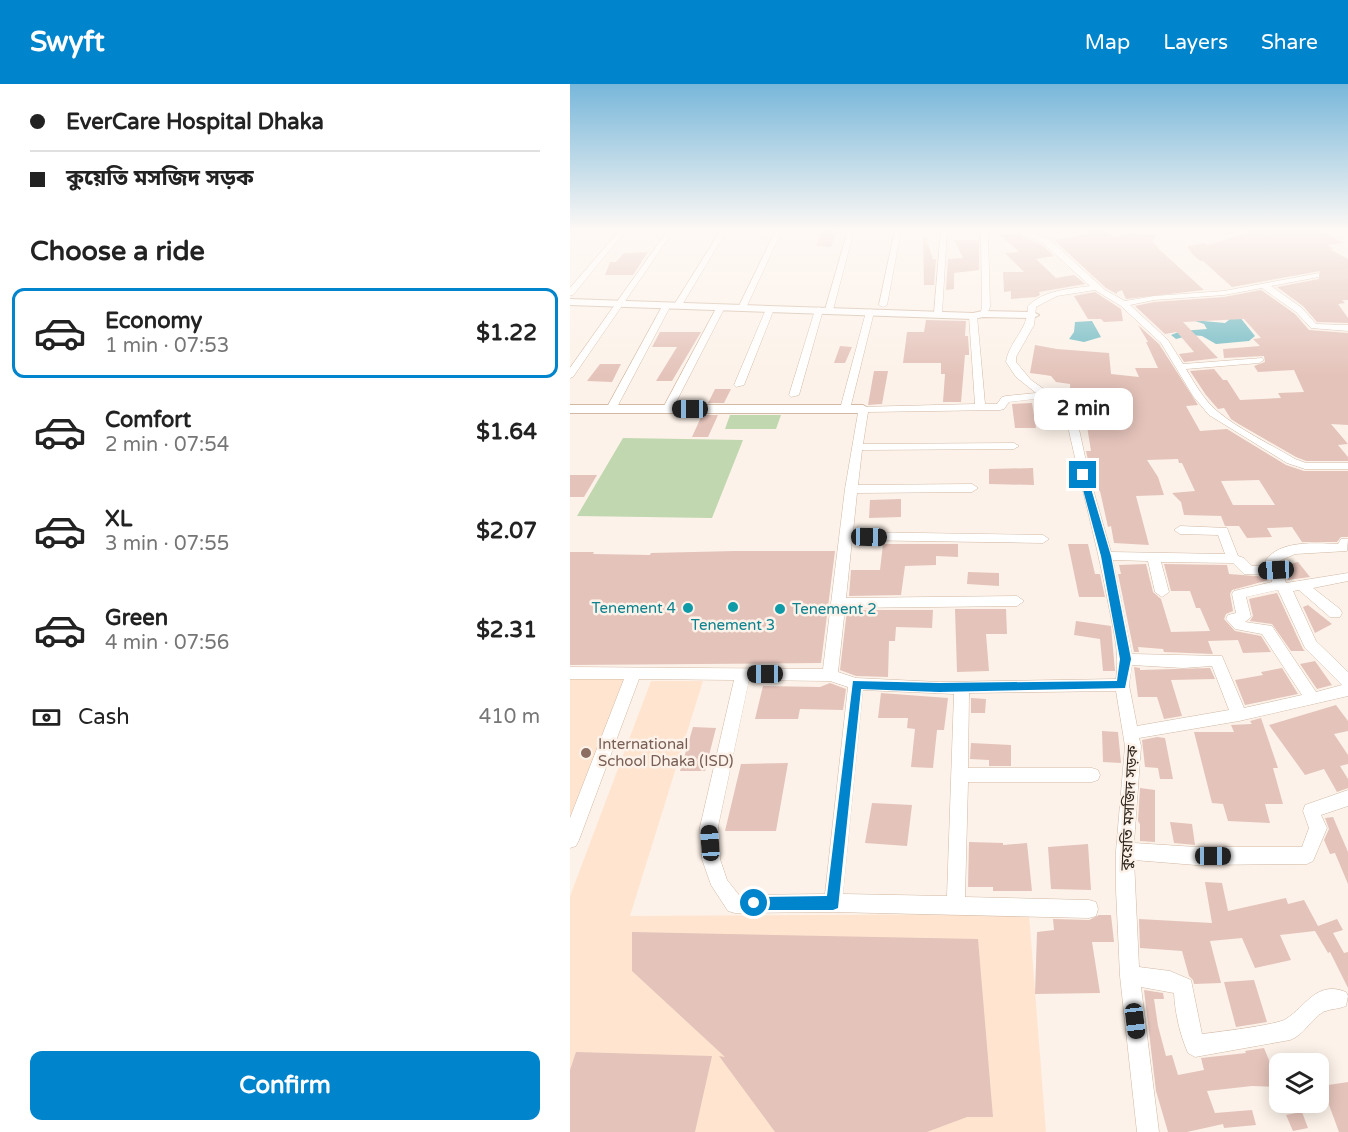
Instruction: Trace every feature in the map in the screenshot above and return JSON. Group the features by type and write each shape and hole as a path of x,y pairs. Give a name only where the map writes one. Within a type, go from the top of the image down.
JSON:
{"street":[{"path":"570,294 582,279"},
{"path":"570,375 636,279"},
{"path":"611,408 692,279"},
{"path":"743,304 755,279"},
{"path":"794,394 836,279"},
{"path":"883,305 888,279"},
{"path":"939,311 941,279"},
{"path":"980,407 978,315 986,307 985,279"},
{"path":"1088,279 1124,304 1160,336 1190,385 1213,413 1291,461 1305,466 1348,466"},
{"path":"1124,304 1154,298 1213,294 1298,279"},
{"path":"1265,286 1299,310 1314,326 1348,328"},
{"name":"কুয়েতি মসজিদ সড়ক","path":"1097,287 1053,294 1032,306 1033,315 1029,328 1013,349 1011,362 1014,369 1070,411 1083,475 1106,556 1126,659 1122,685 1132,733 1125,851 1130,976 1148,1132"},
{"path":"570,294 722,307 743,304 770,309 883,305 978,315 1033,315"},
{"path":"570,302 621,300 743,304 870,312 939,311"},
{"path":"668,408 722,307"},
{"path":"739,386 770,309"},
{"path":"845,409 870,312"},
{"path":"1179,366 1259,360"},
{"path":"570,409 1000,407 1006,399 1047,395"},
{"path":"830,675 862,409"},
{"path":"857,447 1014,446"},
{"path":"851,489 972,488"},
{"path":"1180,530 1222,531 1233,558"},
{"path":"847,536 1043,539"},
{"path":"1132,733 1239,715 1346,691 1310,644 1272,560 1282,553 1330,546 1343,548 1347,544"},
{"path":"1106,556 1233,558 1240,561 1249,571 1276,570"},
{"path":"1153,556 1162,592"},
{"path":"1312,699 1267,630 1259,627 1245,628 1236,624 1233,619 1244,617 1239,594 1282,586 1304,586 1346,577"},
{"path":"1304,586 1335,614"},
{"path":"839,603 1017,601"},
{"path":"1126,659 1183,662 1217,660 1239,715"},
{"path":"570,840 633,672"},
{"path":"570,673 830,675 856,684 962,687 1122,685"},
{"path":"743,674 709,827 711,859 720,885 735,904 833,903 1089,909"},
{"path":"833,903 856,684"},
{"path":"956,906 962,687"},
{"path":"958,775 1092,775"},
{"path":"1125,851 1196,856 1307,855 1317,830 1311,811 1348,798"},
{"path":"1130,976 1170,981 1184,987 1185,1007 1195,1047 1290,1030 1319,1002 1339,999"}],"shaded area":[{"name":"International School Dhaka (ISD)","path":"570,672 634,672 570,833"},
{"path":"651,681 703,681 630,916 1029,914 1046,1132 570,1132 570,896"}],"green space":[{"path":"730,415 781,415 776,429 725,429"},
{"path":"623,438 743,440 712,518 577,516"}],"water":[{"path":"1223,312 1239,316 1255,336 1249,341 1216,344 1202,336 1191,335 1176,339 1171,335 1181,331 1207,329 1204,324 1192,320 1225,323 1229,320"},
{"path":"1092,321 1101,337 1084,342 1069,339 1074,332 1075,322"}],"building":[{"path":"924,279 934,279 934,285 924,285"},
{"path":"947,279 954,279 954,289 946,290"},
{"path":"1003,279 1079,279 1085,284 1039,292 1040,295 1036,297 1011,299 1011,291 1004,292"},
{"path":"1096,279 1192,279 1204,290 1126,299 1122,290 1117,294"},
{"path":"1223,279 1277,279 1232,287"},
{"path":"1319,279 1348,279 1348,300 1342,300 1345,303 1338,304 1348,318 1348,323 1317,322 1303,306 1277,287"},
{"path":"1261,290 1295,314 1309,330 1348,333 1348,425 1331,424 1348,444 1338,445 1348,457 1348,461 1306,461 1296,457 1231,419 1224,408 1218,409 1206,395 1190,371 1214,369 1223,380 1227,380 1240,400 1281,398 1278,393 1304,392 1294,370 1258,372 1254,366 1265,362 1264,356 1224,358 1223,349 1260,346 1253,339 1261,338 1244,319 1183,322 1218,358 1184,362 1179,354 1194,352 1177,332 1165,334 1135,306 1154,302 1224,297"},
{"path":"1095,292 1121,309 1123,321 1104,322 1101,319 1088,319 1074,296"},
{"path":"926,320 966,321 965,336 968,336 969,355 965,355 961,402 943,402 945,374 941,374 941,363 903,363 907,332 924,332"},
{"path":"1138,325 1159,344 1198,405 1186,406 1200,431 1227,429 1286,465 1304,471 1348,471 1348,537 1341,537 1337,542 1302,542 1292,527 1267,528 1272,537 1247,538 1239,526 1225,526 1221,516 1184,515 1181,502 1172,493 1195,491 1178,459 1147,460 1158,477 1164,495 1136,496 1149,545 1114,543 1100,491 1096,491 1091,474 1086,451 1091,451 1087,426 1118,426 1118,422 1127,422 1124,398 1117,398 1116,393 1096,392 1096,398 1087,397 1092,419 1079,419 1077,411 1071,406 1070,384 1056,382 1051,376 1030,373 1035,345 1109,353 1111,374 1139,377 1135,368 1158,368 1146,342 1148,342","holes":["1259,480 1275,505 1233,505 1221,481"]},
{"path":"660,332 701,332 672,381 656,381 677,347 652,347"},
{"path":"840,346 852,347 845,363 834,363"},
{"path":"600,364 621,364 612,382 587,381"},
{"path":"874,371 888,371 882,404 868,405"},
{"path":"715,389 731,389 724,403 708,403"},
{"path":"1032,403 1036,428 1015,428 1012,404"},
{"path":"702,415 718,415 708,437 692,437"},
{"path":"1033,468 1034,485 989,484 989,469"},
{"path":"570,475 597,475 584,497 570,497"},
{"path":"901,499 901,517 869,518 870,500"},
{"path":"883,544 958,544 958,557 936,556 936,565 905,566 901,595 849,596 851,570 880,570"},
{"path":"1068,544 1088,544 1095,574 1100,574 1105,597 1079,597"},
{"path":"835,551 821,663 570,665 570,552 650,555 651,553"},
{"path":"1298,562 1310,577 1288,580 1283,565"},
{"path":"1146,564 1153,592 1161,599 1171,632 1210,631 1200,608 1196,608 1190,591 1171,591 1164,564 1227,565 1229,574 1268,577 1269,580 1232,590 1230,594 1233,611 1226,614 1224,619 1235,631 1261,636 1271,652 1243,653 1238,640 1208,641 1213,654 1164,652 1163,649 1138,647 1139,652 1134,652 1118,574 1121,574 1119,565"},
{"path":"968,572 999,573 999,586 967,584"},
{"path":"1277,593 1305,651 1291,651 1272,624 1250,621 1253,616 1249,599"},
{"path":"1308,605 1332,624 1315,633 1303,607"},
{"path":"955,609 1006,609 1007,634 986,634 989,671 957,672"},
{"path":"847,610 933,610 932,628 896,627 895,641 889,641 888,677 856,676 840,670"},
{"path":"1076,621 1111,626 1115,671 1103,671 1100,639 1074,635"},
{"path":"1315,661 1332,685 1317,689 1300,664"},
{"path":"1134,667 1140,670 1210,668 1215,679 1171,680 1182,716 1164,719 1157,697 1138,697"},
{"path":"1282,668 1298,694 1245,705 1235,680 1263,675 1261,672"},
{"path":"830,683 846,689 843,710 800,709 798,719 755,719 763,686 820,687"},
{"path":"881,693 948,698 944,730 937,730 933,768 911,767 915,729 907,728 908,718 878,718"},
{"path":"971,698 986,699 985,713 971,713"},
{"path":"1336,705 1348,721 1348,731 1334,734 1348,755 1348,764 1340,766 1348,779 1348,788 1337,792 1324,769 1305,775 1269,725"},
{"path":"1261,718 1278,768 1273,768 1283,804 1265,804 1270,823 1228,821 1223,804 1212,803 1194,732 1234,732 1231,725 1252,724 1250,721"},
{"path":"693,727 716,728 705,771 680,771"},
{"path":"1102,731 1118,732 1121,763 1103,762"},
{"path":"1165,738 1173,779 1160,779 1158,768 1145,767 1142,740"},
{"path":"971,743 1011,745 1011,766 989,766 989,760 970,759"},
{"path":"788,763 776,831 725,831 741,764"},
{"path":"1140,788 1155,790 1155,842 1140,841 1138,821"},
{"path":"872,803 912,805 907,846 865,843"},
{"path":"1333,817 1348,852 1348,884 1335,853 1330,854 1324,840 1329,829 1325,818"},
{"path":"1170,822 1192,824 1195,845 1174,843"},
{"path":"969,842 1003,843 1003,845 1027,843 1032,891 993,891 993,887 968,887"},
{"path":"1088,844 1091,890 1051,889 1048,847"},
{"path":"1205,882 1222,883 1228,911 1286,898 1288,904 1304,900 1318,926 1337,919 1343,930 1333,933 1344,953 1348,952 1348,988 1330,952 1328,953 1315,931 1280,935 1291,960 1255,968 1242,938 1210,941 1221,983 1194,984 1189,976 1182,951 1140,948 1139,919 1212,923"},
{"path":"1099,915 1111,915 1114,942 1092,942 1100,993 1035,994 1037,932 1054,930 1053,919 1089,920"},
{"path":"632,932 978,939 993,1117 967,1117 927,1132 775,1132 719,1056 725,1057 632,971"},
{"path":"1254,980 1267,1022 1236,1027 1224,982"},
{"path":"1144,990 1163,993 1164,999 1154,999 1158,1026 1166,1056 1172,1055 1178,1075 1204,1070 1201,1058 1246,1053 1245,1051 1264,1048 1269,1060 1269,1087 1252,1086 1207,1091 1215,1113 1252,1110 1256,1125 1224,1128 1223,1124 1187,1132 1168,1132 1156,1091"},
{"path":"576,1052 712,1056 695,1132 570,1132 570,1070"},
{"path":"1348,1082 1348,1132 1339,1132 1329,1105 1329,1085"},
{"path":"1302,1113 1308,1128 1293,1131 1286,1115"}],"place":[{"name":"Tenement 3","path":"733,607"},
{"name":"Tenement 4","path":"688,608"},
{"name":"Tenement 2","path":"780,609"},
{"name":"International School Dhaka (ISD)","path":"586,753"}],"route":[{"path":"754,903 833,903 856,684 939,688 1122,685 1126,659 1106,556 1083,475"}]}
